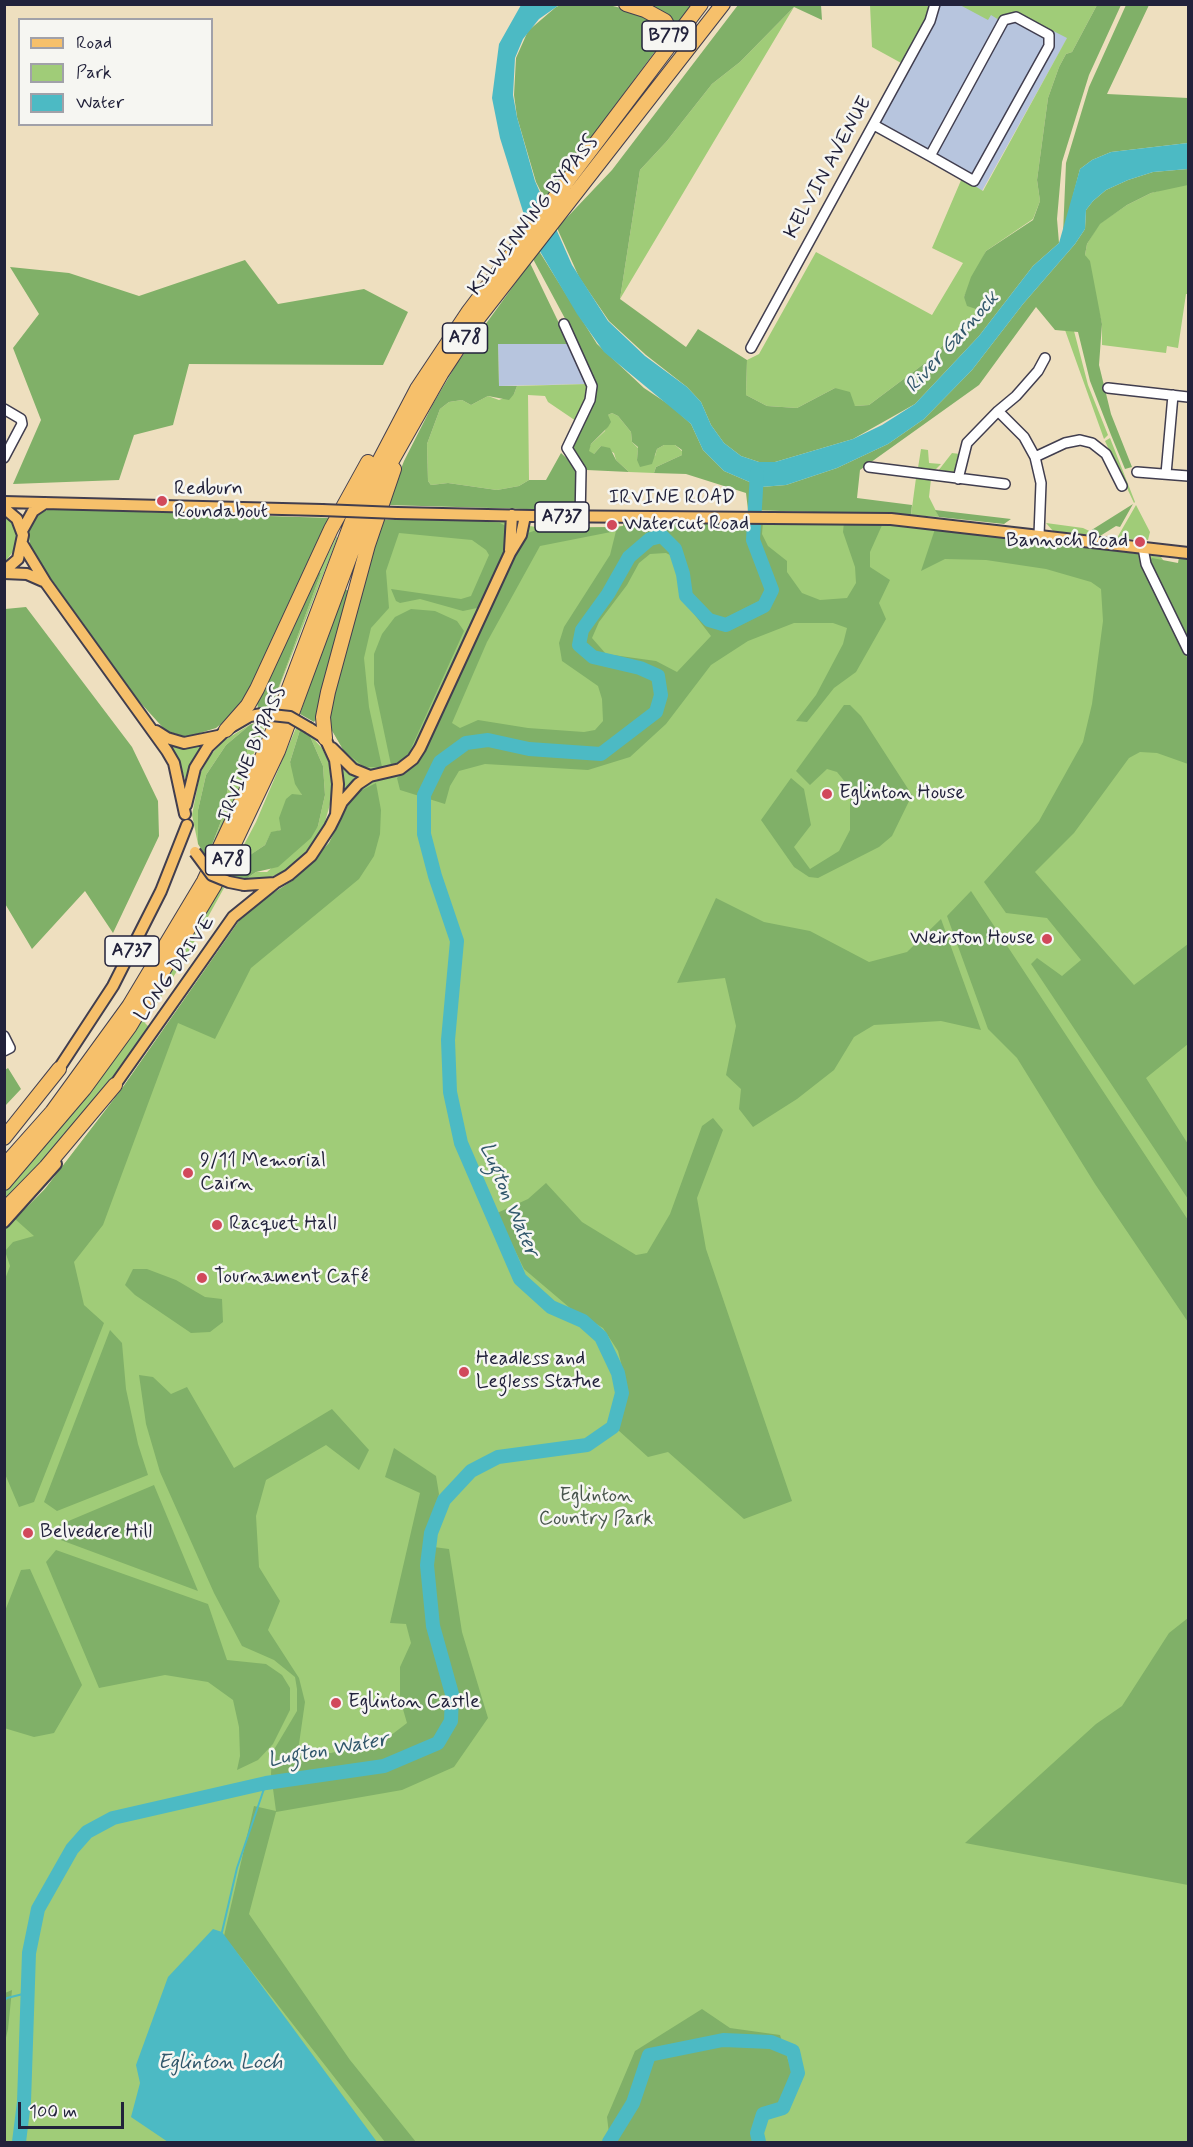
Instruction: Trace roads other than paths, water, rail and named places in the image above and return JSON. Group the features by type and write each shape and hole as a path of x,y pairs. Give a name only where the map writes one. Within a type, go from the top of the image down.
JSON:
{"highway":[{"name":"B779","path":"626,4 660,17 670,30 669,36 638,86"},
{"name":"KILWINNING BYPASS","path":"567,193 638,86 702,4"},
{"name":"KILWINNING BYPASS","path":"368,493 417,389 469,311 520,253 723,4"},
{"name":"KILWINNING BYPASS","path":"368,493 520,253"},
{"path":"222,733 248,705 257,690 331,529 388,425 417,389"},
{"path":"327,742 323,717 328,692 368,545 412,422"},
{"name":"IRVINE BYPASS","path":"4,1166 52,1112 111,1032 159,960 204,881 266,749 368,493"},
{"name":"IRVINE BYPASS","path":"4,1184 84,1089 130,1026 186,938 220,876 278,752 368,493"},
{"path":"4,1138 60,1069"},
{"path":"4,1210 46,1167 115,1085"}],"main road":[{"name":"IRVINE ROAD","path":"4,502 581,519 726,516 891,519 1188,553"},
{"path":"4,572 18,559 23,545 23,529 33,511 46,502"},
{"path":"4,508 17,519 23,529"},
{"path":"510,553 512,516"},
{"path":"521,535 525,516"},
{"path":"23,545 46,583 153,730 174,763 195,852 212,875 244,885 275,883 289,875 311,856 323,841 349,792 374,776 392,773 408,764 420,748 510,553 521,535 530,527 542,522 581,519"},
{"path":"4,572 32,575 46,583"},
{"path":"186,820 195,768 208,747 222,733 250,716 262,714 290,717 327,742 353,769 374,776"},
{"path":"153,730 167,738 184,742 222,733"},
{"path":"327,742 337,775 336,815"},
{"name":"LONG DRIVE","path":"4,1128 60,1069 108,995 137,941 183,841 186,820"},
{"name":"LONG DRIVE","path":"4,1222 41,1183 115,1085 233,917 275,883"}],"street":[{"name":"KELVIN AVENUE","path":"751,348 930,21 935,4"},
{"path":"874,125 974,181 1049,46 1049,35 1016,17 1004,20 930,156"},
{"path":"564,324 592,386 590,400 567,448 581,470 581,519"},
{"path":"958,479 967,443 1026,386 1045,358"},
{"path":"1108,388 1188,397"},
{"path":"1166,474 1173,395"},
{"path":"4,409 21,419 22,424 4,458"},
{"path":"998,411 1024,436 1035,457 1041,483 1039,536"},
{"path":"1035,457 1065,443 1080,440 1092,442 1106,454 1122,486"},
{"path":"869,467 1005,484"},
{"path":"1137,472 1188,476"},
{"path":"1143,548 1146,564 1188,650"},
{"path":"4,1036 7,1049"}],"water":[{"path":"521,5 559,5 539,19 523,39 515,58 513,95 535,181 572,265 608,321 645,356 687,387 701,402 711,425 724,443 741,456 759,462 775,462 853,439 882,425 915,404 979,336 1033,266 1059,243 1080,169 1092,160 1111,152 1188,143 1188,169 1153,172 1128,180 1106,190 1093,201 1086,210 1085,229 1075,244 1023,304 972,370 924,419 888,444 837,468 786,485 761,487 724,471 703,450 691,424 604,352 577,314 538,248 525,218 500,138 492,98 499,44"},
{"name":"Eglinton Loch","path":"213,1929 222,1932 377,2142 168,2142 131,2117 140,2083 136,2065 168,1977"}],"waterway":[{"name":"Lugton Water","path":"19,2142 24,2102 29,1953 38,1909 72,1849 87,1832 113,1818 266,1783 384,1766 438,1743 451,1721 452,1694 433,1626 427,1565 431,1533 444,1500 471,1471 498,1457 587,1445 613,1427 622,1393 618,1373 601,1337 583,1321 551,1307 520,1279 461,1143 450,1092 448,1040 457,941 435,876 424,834 424,795 440,762 466,743 488,740 529,749 601,754 656,712 661,695 658,676 640,668 593,657 579,645 582,630 608,594 629,557 650,539 662,536 675,549 683,574 686,596 709,620 726,625 764,606 772,590 753,540 757,473"},
{"path":"222,1932 237,1868 266,1783"},
{"path":"4,2001 7,1998 27,1993"},
{"name":"Lugton Water","path":"609,2142 633,2103 649,2055 723,2040 771,2042 793,2051 798,2073 783,2108 763,2114 757,2133 759,2142"}],"place":[{"name":"Redburn Roundabout","path":"162,501"},
{"name":"Watercut Road","path":"612,525"},
{"name":"Bannoch Road","path":"1140,542"},
{"name":"Eglinton House","path":"827,794"},
{"name":"Weirston House","path":"1047,939"},
{"name":"9/11 Memorial Cairn","path":"188,1173"},
{"name":"Racquet Hall","path":"217,1225"},
{"name":"Tournament Café","path":"202,1278"},
{"name":"Headless and Legless Statue","path":"464,1372"},
{"name":"Belvedere Hill","path":"28,1533"},
{"name":"Eglinton Castle","path":"336,1703"}],"water label":[{"name":"River Garnock","path":"953,343"}],"park label":[{"name":"Eglinton Country Park","path":"596,1508"}]}
